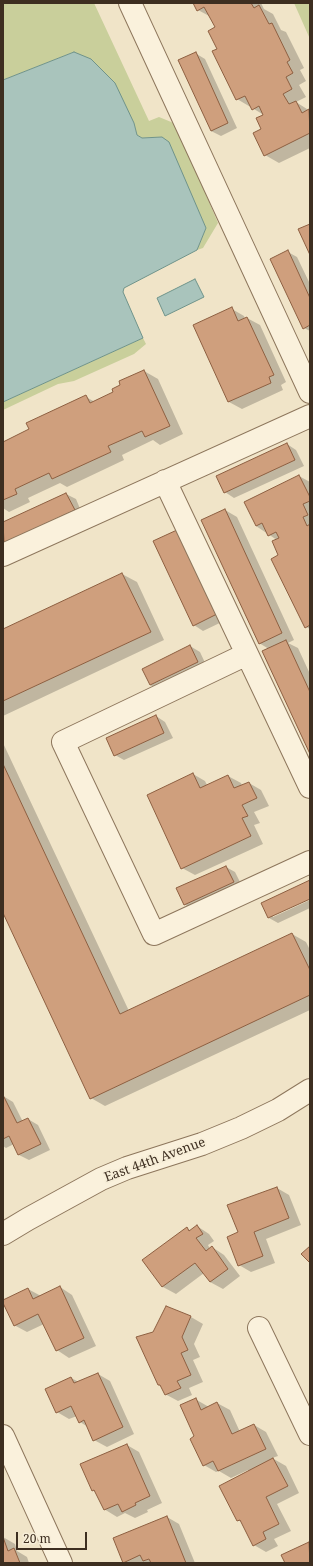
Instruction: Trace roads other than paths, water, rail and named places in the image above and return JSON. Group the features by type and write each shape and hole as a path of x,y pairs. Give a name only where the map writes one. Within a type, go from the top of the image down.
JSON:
{"street":[{"path":"130,3 310,392"},
{"path":"3,555 310,416"},
{"path":"165,481 310,787"},
{"path":"247,654 63,742 154,934 310,862"},
{"name":"East 44th Avenue","path":"3,1234 28,1218 101,1179 127,1168 202,1144 241,1128 278,1110 310,1090"},
{"path":"259,1328 310,1434"},
{"path":"5,1445 61,1563"}],"water":[{"path":"74,52 91,59 115,83 134,123 137,135 142,138 162,137 169,142 206,228 197,250 124,288 123,292 143,338 3,402 3,80"},
{"path":"195,279 204,297 165,316 157,298"}]}
